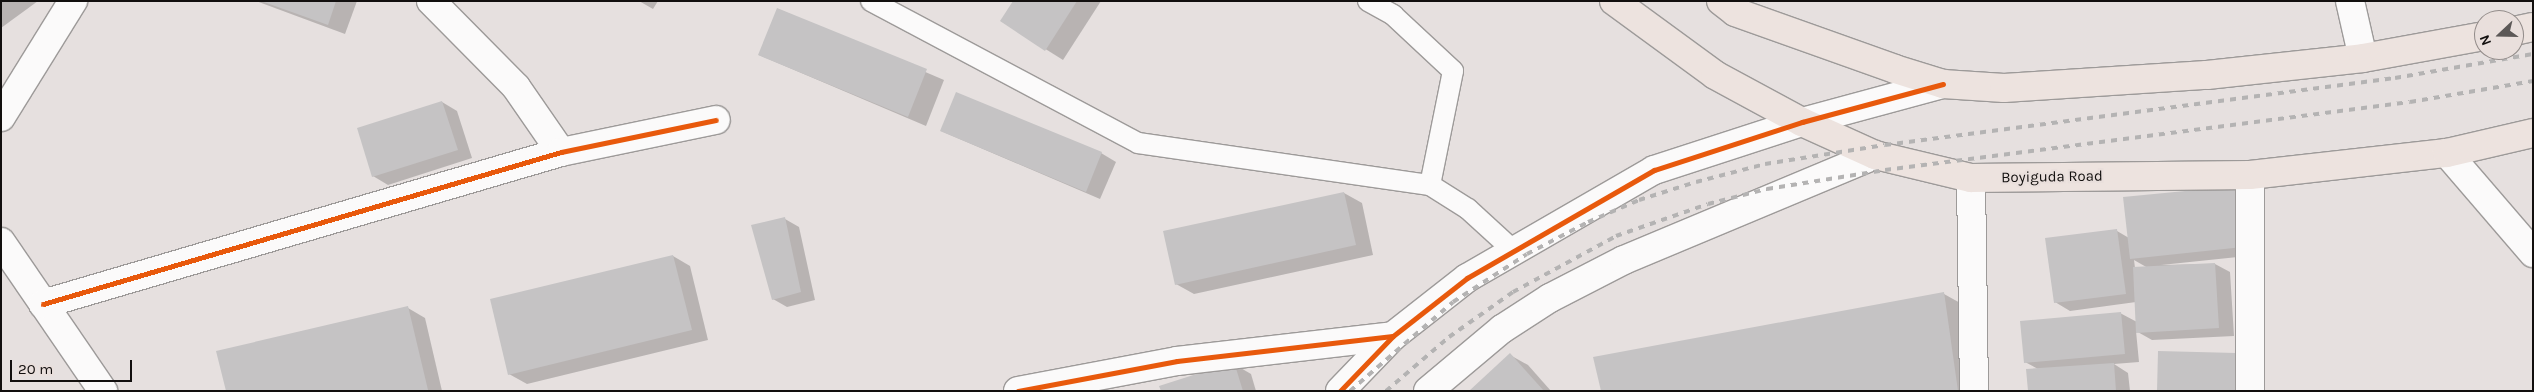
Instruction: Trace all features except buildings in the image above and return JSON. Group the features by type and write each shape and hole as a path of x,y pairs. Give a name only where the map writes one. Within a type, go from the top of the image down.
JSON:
{"main road":[{"name":"Boyiguda Road","path":"1614,1 1715,74 1802,122 1875,155 1971,178 2250,175 2448,153 2533,133"},
{"path":"1721,1 1736,12 1943,84 2013,87 2207,75 2363,58 2474,38"}],"street":[{"path":"1,117 73,1"},
{"path":"430,1 516,87 561,152"},
{"path":"2350,1 2363,58"},
{"path":"1340,391 1393,336 1467,278 1654,170 1802,122 1943,84"},
{"path":"43,304 561,152 716,120"},
{"path":"2448,153 2533,253"},
{"path":"1428,391 1502,329 1550,298 1624,260 1875,155"},
{"path":"2250,175 2250,391"},
{"path":"1971,178 1974,391"},
{"path":"1,242 103,391"},
{"path":"1018,391 1177,361 1393,336"}],"lane":[{"path":"871,1 1138,143 1430,185 1468,209 1514,251"},
{"path":"1368,1 1393,15 1454,71 1430,185"}],"railway":[{"path":"1350,391 1453,302 1527,254 1588,222 1639,200 1696,182 1765,164 1885,145 2395,78 2533,54"},
{"path":"1386,391 1449,337 1513,292 1616,236 1708,204 1767,189 1885,170 2410,102 2533,81"}],"cycle path":[{"path":"1340,391 1393,336 1467,278 1654,170 1802,122 1943,84"},
{"path":"43,304 561,152 716,120"},
{"path":"1018,391 1177,361 1393,336"}]}
